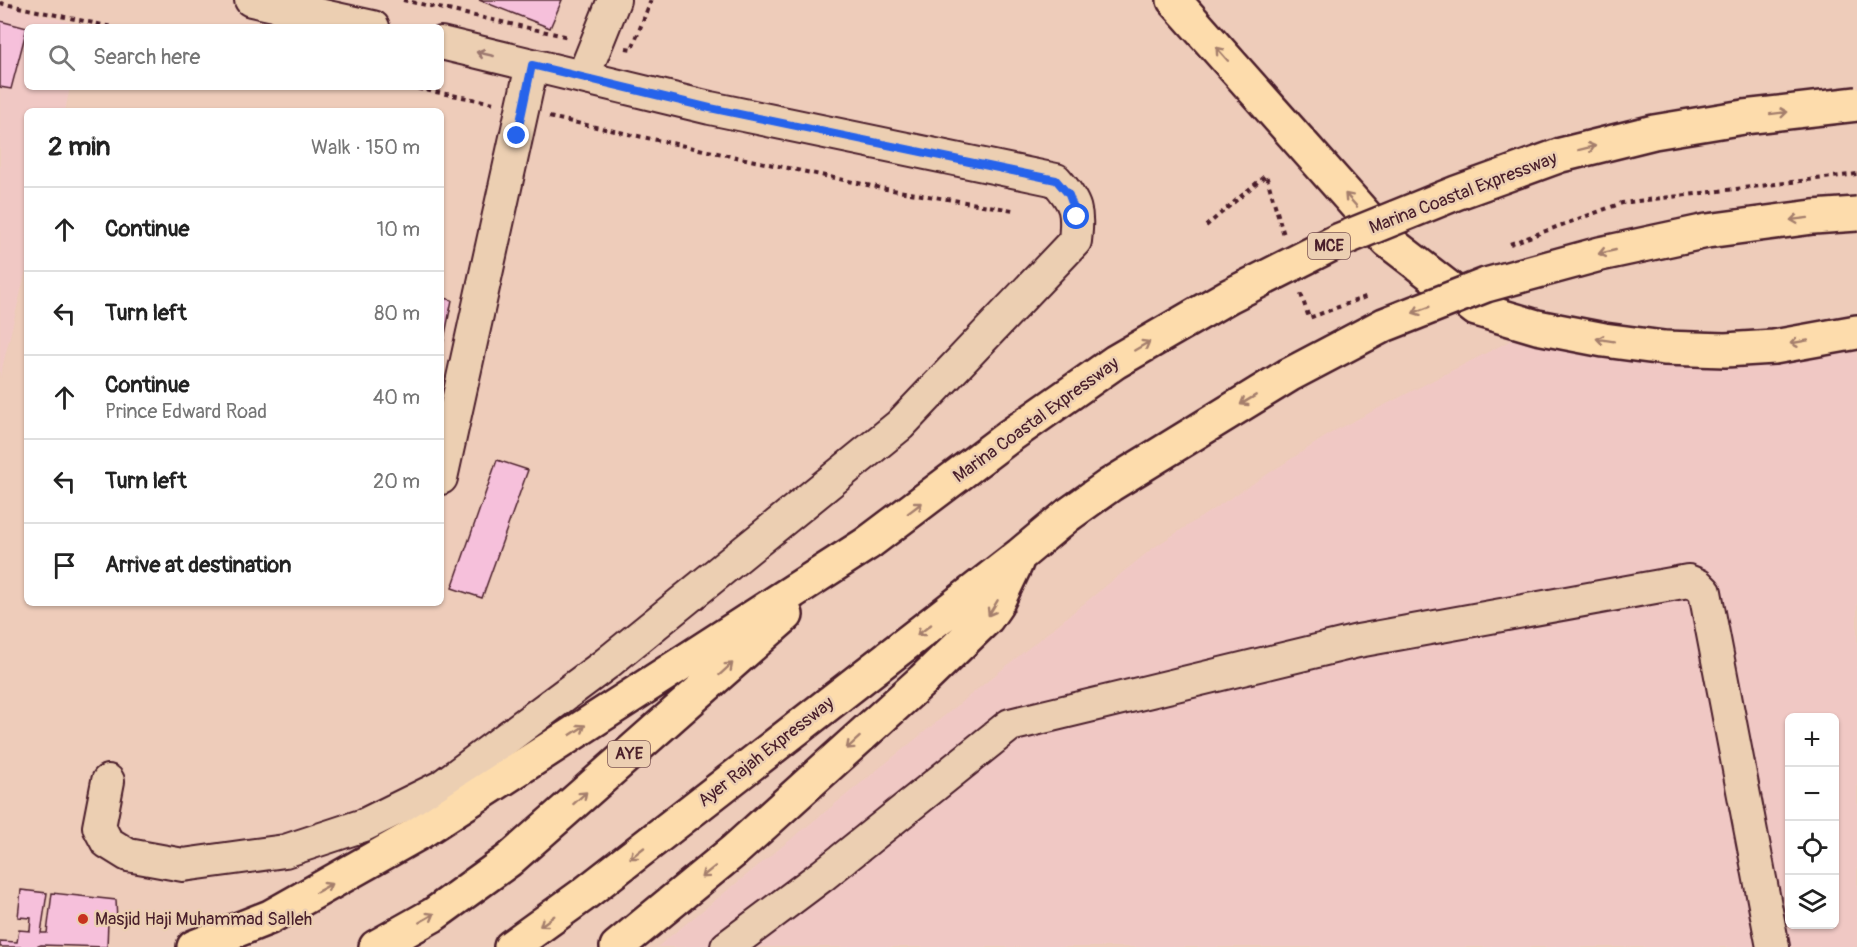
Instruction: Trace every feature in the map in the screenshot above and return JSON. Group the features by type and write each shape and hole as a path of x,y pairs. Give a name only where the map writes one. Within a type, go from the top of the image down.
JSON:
{"highway":[{"path":"1174,0 1388,241 1476,309 1537,327 1604,340 1664,348 1725,350 1774,346 1857,332"},
{"name":"Marina Coastal Expressway","path":"868,543 1011,435 1115,362 1229,296 1340,240 1456,193 1562,154 1654,132 1744,117 1857,104"},
{"path":"617,947 735,850 923,680 987,618 996,605 1020,555 1068,515 1110,485 1289,375 1384,325 1486,285 1600,254 1707,231 1813,217 1857,214"},
{"path":"194,947 270,917 419,833 868,543"},
{"name":"AYE","path":"376,947 433,915 509,860 868,543"},
{"name":"Ayer Rajah Expressway","path":"512,947 583,895 1020,555"}],"lane":[{"path":"251,0 359,24"},
{"path":"583,77 614,0"},
{"path":"108,781 99,826 107,842 128,855 183,865 285,851 364,825 441,787 606,664 900,425 1075,242 1077,217 1069,195 1056,180 710,108 444,44"},
{"path":"444,464 532,65"},
{"path":"727,947 823,875 1010,725 1358,641 1688,581 1698,585 1705,592 1773,947"}],"path":[{"path":"403,0 597,42"},
{"path":"0,3 98,24"},
{"path":"424,90 522,109"},
{"path":"1509,244 1622,203 1857,174"},
{"path":"1206,226 1266,175 1286,241"},
{"path":"1299,285 1309,318 1375,294"}],"shaded area":[{"path":"0,4 77,24 24,24 24,90 69,90 66,108 24,108 24,278 0,377"},
{"path":"1537,327 1604,340 1857,332 1857,947 657,947 1153,548 1336,430"}],"building":[{"path":"479,0 562,0 550,28"},
{"path":"0,21 24,27 24,39 11,89 0,87"},
{"path":"444,298 452,300 444,339"},
{"path":"497,460 528,470 482,598 452,588"},
{"name":"Masjid Haji Muhammad Salleh","path":"21,890 47,893 41,933 47,933 52,893 116,900 117,921 108,921 107,947 41,945 0,947 0,941 17,942 19,930 30,931 31,918 18,917"}],"place":[{"name":"Masjid Haji Muhammad Salleh","path":"83,919"}],"route":[{"path":"517,136 532,65 710,108 1056,180 1069,195 1077,217"}]}
